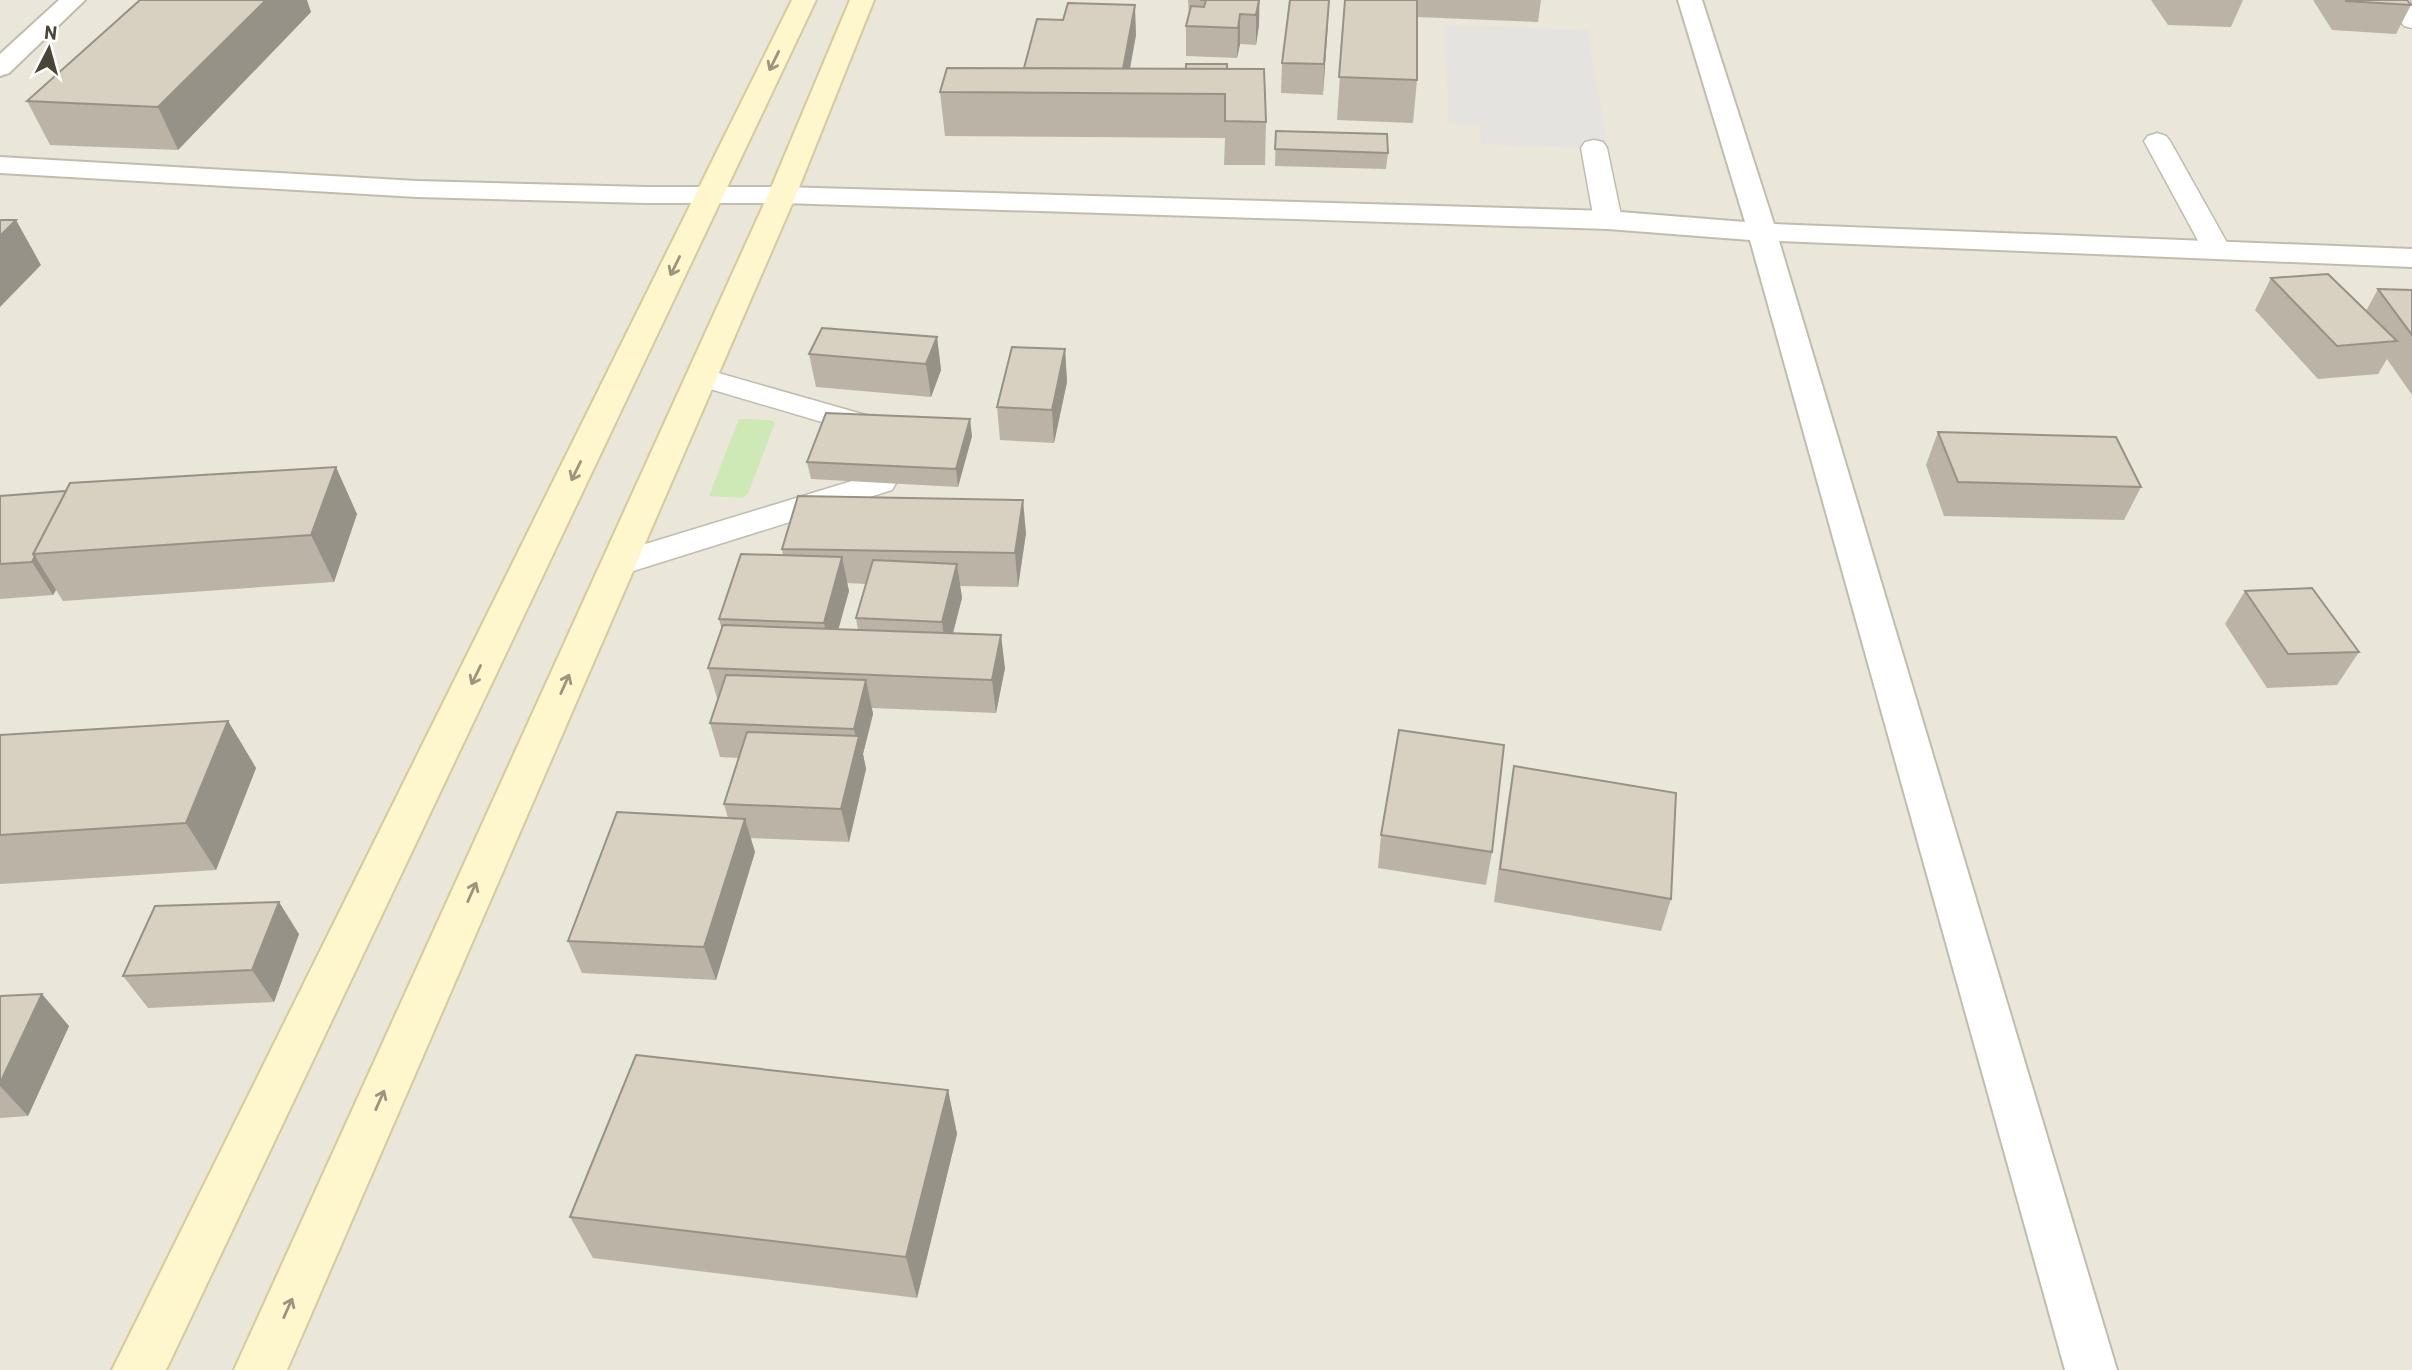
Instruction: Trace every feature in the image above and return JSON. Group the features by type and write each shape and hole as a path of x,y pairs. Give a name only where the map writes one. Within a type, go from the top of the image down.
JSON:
{"street":[{"path":"0,68 73,0"},
{"path":"138,1370 804,0"},
{"path":"260,1370 782,195 862,0"},
{"path":"1690,0 1762,232 2091,1370"},
{"path":"0,165 417,189 782,195 1608,220 1762,232 2216,248 2412,258"}],"lane":[{"path":"2397,0 2412,21"},
{"path":"2157,141 2216,248"},
{"path":"1594,148 1608,220"},
{"path":"618,564 880,482 893,433 701,377"}],"shaded area":[{"path":"0,0 2412,0 2412,1370 0,1370"},
{"path":"1444,25 1587,30 1608,149 1481,144 1479,125 1449,124"}],"green space":[{"path":"739,419 775,422 748,494 742,498 709,496"}],"building":[{"path":"140,0 266,0 158,107 27,101"},
{"path":"1206,0 1259,0 1256,15 1240,14 1238,28 1186,26 1191,6 1204,7"},
{"path":"1290,0 1329,0 1324,64 1282,63"},
{"path":"1345,0 1417,0 1417,80 1339,77"},
{"path":"2407,0 2411,5 2346,1"},
{"path":"1068,3 1135,5 1123,69 1024,68 1037,19 1063,20"},
{"path":"1186,64 1227,64 1227,69 1186,69"},
{"path":"947,68 1264,69 1266,122 1225,121 1225,94 940,92"},
{"path":"1276,131 1387,134 1388,153 1275,149"},
{"path":"0,220 16,220 0,236"},
{"path":"2328,274 2397,341 2337,346 2271,278"},
{"path":"2378,289 2412,290 2412,335"},
{"path":"822,328 937,337 926,364 809,354"},
{"path":"1012,347 1065,349 1052,410 997,407"},
{"path":"826,413 970,419 956,469 807,462"},
{"path":"1938,432 2116,437 2141,487 1958,482"},
{"path":"336,467 311,535 33,554 70,483"},
{"path":"66,491 33,554 35,556 32,562 0,564 0,496"},
{"path":"798,496 1023,500 1015,553 782,549"},
{"path":"741,554 842,557 824,623 719,619"},
{"path":"873,560 957,564 942,622 856,618"},
{"path":"2312,588 2359,652 2288,654 2245,591"},
{"path":"723,625 1001,635 992,680 708,668"},
{"path":"726,675 866,680 854,729 710,723"},
{"path":"228,721 186,823 0,835 0,735"},
{"path":"1399,730 1504,745 1492,852 1381,835"},
{"path":"747,732 859,736 841,809 724,804"},
{"path":"1514,766 1676,793 1671,899 1500,869"},
{"path":"617,812 745,819 704,947 568,941"},
{"path":"279,902 252,970 123,976 155,906"},
{"path":"42,994 0,1083 0,996"},
{"path":"636,1055 948,1090 906,1257 570,1217"}]}
